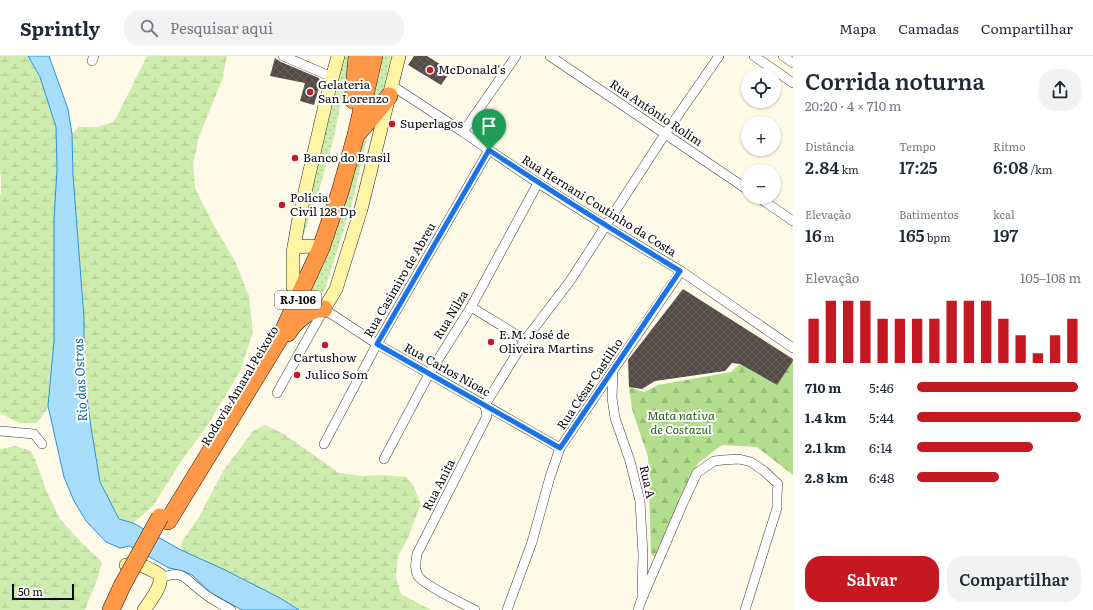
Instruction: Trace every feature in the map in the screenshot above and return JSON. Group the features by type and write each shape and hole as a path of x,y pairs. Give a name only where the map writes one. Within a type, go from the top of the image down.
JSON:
{"highway":[{"path":"353,100 357,56"},
{"name":"Rodovia Amaral Peixoto","path":"110,610 126,587 276,325 312,246 325,204 365,56"},
{"name":"Rodovia Amaral Peixoto","path":"164,519 281,336 321,248 340,192 356,135 374,56"},
{"path":"356,135 373,116 390,90"},
{"path":"266,361 278,351 292,327 304,316 313,310 324,309"},
{"name":"Rodovia Amaral Peixoto","path":"121,610 126,587"}],"main road":[{"path":"293,287 294,247 304,194 338,56"},
{"path":"324,309 336,289 361,209 399,56"},
{"path":"294,247 312,246"},
{"path":"101,610 124,566 132,564 147,567 160,575 161,578 160,585 144,610"}],"street":[{"path":"283,56 332,77"},
{"path":"463,132 516,56"},
{"name":"Rua Antônio Rolim","path":"550,56 741,185"},
{"path":"485,405 525,340 570,281 665,134 719,56"},
{"path":"754,56 793,83"},
{"path":"783,56 793,63"},
{"name":"Rua Hernani Coutinho da Costa","path":"390,90 463,132 538,184 680,271 793,348"},
{"name":"Rua Casimiro de Abreu","path":"324,444 377,344 489,150"},
{"name":"Rua Nilza","path":"384,459 429,374 471,307 538,184"},
{"path":"768,204 793,221"},
{"name":"Rua César Castilho","path":"507,610 532,542 550,477 560,448 680,271"},
{"path":"471,307 525,340"},
{"path":"277,393 324,309"},
{"name":"Rua Carlos Nioac","path":"324,309 377,344 560,448"},
{"name":"Rua A","path":"613,371 612,398 615,418 630,461 640,501 643,555 641,601"},
{"name":"Rua Anita","path":"475,610 430,586 418,576 416,562 418,554 487,416 485,405"},
{"path":"0,431 34,434 42,444"},
{"path":"638,610 697,473 714,461 739,460 751,462 764,471 778,484 777,508 745,610"},
{"path":"161,578 168,575 177,574 188,578 202,592 231,610"}],"green space":[{"path":"0,56 28,56 40,77 56,127 57,170 54,218 54,341 48,408 37,423 19,423 0,413"},
{"path":"147,56 227,56 222,80 199,137 193,164 195,188 212,222 235,261 249,296 253,332 240,371 209,423 178,466 153,506 133,523 119,519 100,482 91,427 84,376 84,318 73,175 72,134 79,127 97,127 114,122"},
{"path":"343,56 350,56 350,60 333,141 303,237 298,235"},
{"path":"377,56 391,56 384,88 364,115"},
{"path":"368,134 352,204 324,292 297,310 358,137"},
{"name":"Mata nativa de Costazul","path":"793,361 793,475 757,447 722,445 698,463 655,558 651,554 648,457 632,409 629,387 644,392 658,385 731,372 740,364 777,385"},
{"path":"265,425 284,434 339,473 363,476 382,475 406,477 413,485 421,504 408,538 398,556 396,577 401,594 431,610 299,610 256,585 181,550 182,541 199,517 223,471 253,431"},
{"path":"15,446 31,451 46,490 60,519 102,562 85,610 0,610 0,449"}],"water":[{"name":"Rio das Ostras","path":"28,56 49,56 68,109 72,134 73,175 84,318 84,376 100,482 119,519 133,523 181,550 223,569 280,598 299,610 242,610 211,593 192,575 183,571 169,568 130,546 120,548 106,542 86,521 74,501 64,477 48,406 54,341 54,218 57,170 56,127 40,77"}],"building":[{"name":"McDonald's","path":"414,56 427,56 446,68 444,72 448,75 441,85 408,65"},
{"path":"275,58 319,78 320,84 314,105 300,101 305,83 270,76"},
{"path":"683,289 793,359 777,385 740,364 732,363 725,371 655,381 642,389 629,387 628,360"}],"place":[{"name":"McDonald's","path":"430,70"},
{"name":"Gelateria San Lorenzo","path":"310,92"},
{"name":"Superlagos","path":"392,124"},
{"name":"Banco do Brasil","path":"295,158"},
{"name":"Polícia Civil 128 Dp","path":"282,205"},
{"name":"E.M. José de Oliveira Martins","path":"491,342"},
{"name":"Cartushow","path":"325,345"},
{"name":"Julico Som","path":"297,375"}],"route":[{"path":"489,150 538,184 680,271 560,448 377,344 489,150"}]}
